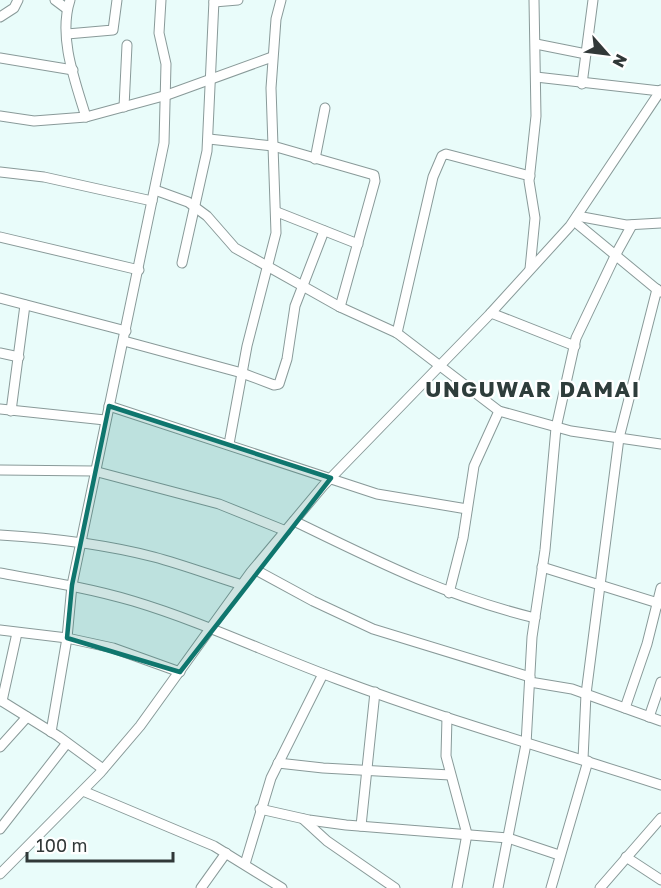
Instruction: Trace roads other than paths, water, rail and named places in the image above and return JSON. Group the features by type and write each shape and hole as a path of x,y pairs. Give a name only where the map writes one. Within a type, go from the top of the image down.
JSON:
{"street":[{"path":"0,17 14,8 18,0"},
{"path":"55,0 68,5 67,34 73,70 86,117"},
{"path":"67,34 113,30 117,0"},
{"path":"51,732 80,542 164,143 167,95 166,56 159,33 161,0"},
{"path":"182,263 196,207 208,139 214,1 238,0"},
{"path":"229,444 242,373 276,233 272,57 276,20 281,0"},
{"path":"530,270 535,218 530,176 536,116 534,0"},
{"path":"582,84 593,0"},
{"path":"536,44 586,54"},
{"path":"123,107 127,45"},
{"path":"0,116 34,121 86,117 167,95 272,57"},
{"path":"0,58 73,70"},
{"path":"2,868 103,770 180,672 254,569 331,478 491,313 575,219 661,91 582,84 536,77"},
{"path":"315,159 325,108"},
{"path":"208,139 273,146 370,173 375,177 340,308"},
{"path":"397,333 433,177 442,156 446,154 530,176"},
{"path":"0,172 44,177 152,201"},
{"path":"155,190 180,197 196,207 229,243 267,266 340,308 397,333 499,411 556,428 661,444"},
{"path":"277,212 358,244"},
{"path":"575,219 632,225 661,223"},
{"path":"551,888 585,760 586,694 620,438 659,291 575,219"},
{"path":"498,888 526,744 535,618 556,428 574,346 615,254 632,225"},
{"path":"123,341 242,373 274,386 281,381 295,306 324,231"},
{"path":"0,237 139,270"},
{"path":"0,298 126,331"},
{"path":"11,411 25,305"},
{"path":"491,313 574,346"},
{"path":"0,353 19,357"},
{"path":"109,406 377,494 467,509"},
{"path":"0,409 105,420"},
{"path":"449,593 474,466 499,411"},
{"path":"0,470 94,471 219,504 285,531"},
{"path":"294,521 411,579 449,593 535,618"},
{"path":"0,535 80,542 156,557 242,585"},
{"path":"542,567 660,604"},
{"path":"254,569 313,601 373,629 530,680 586,694 661,721"},
{"path":"0,573 72,585 134,602 211,628 323,674 526,744 585,760 661,785"},
{"path":"625,708 660,604 661,588"},
{"path":"0,630 66,638 113,648 180,672"},
{"path":"17,633 1,700 51,732 103,770"},
{"path":"245,864 260,809 278,762 323,674"},
{"path":"649,717 661,682"},
{"path":"361,825 375,692"},
{"path":"0,747 27,717"},
{"path":"447,717 446,756 467,834 457,888"},
{"path":"0,829 67,743"},
{"path":"278,762 450,775"},
{"path":"83,791 226,853 282,888"},
{"path":"260,809 303,819 508,838 560,855"},
{"path":"303,819 327,841 395,888"},
{"path":"600,888 661,819"},
{"path":"201,888 226,853"},
{"path":"626,858 661,880"}],"district":[{"name":"UNGUWAR DAMAI","path":"533,388"}]}
